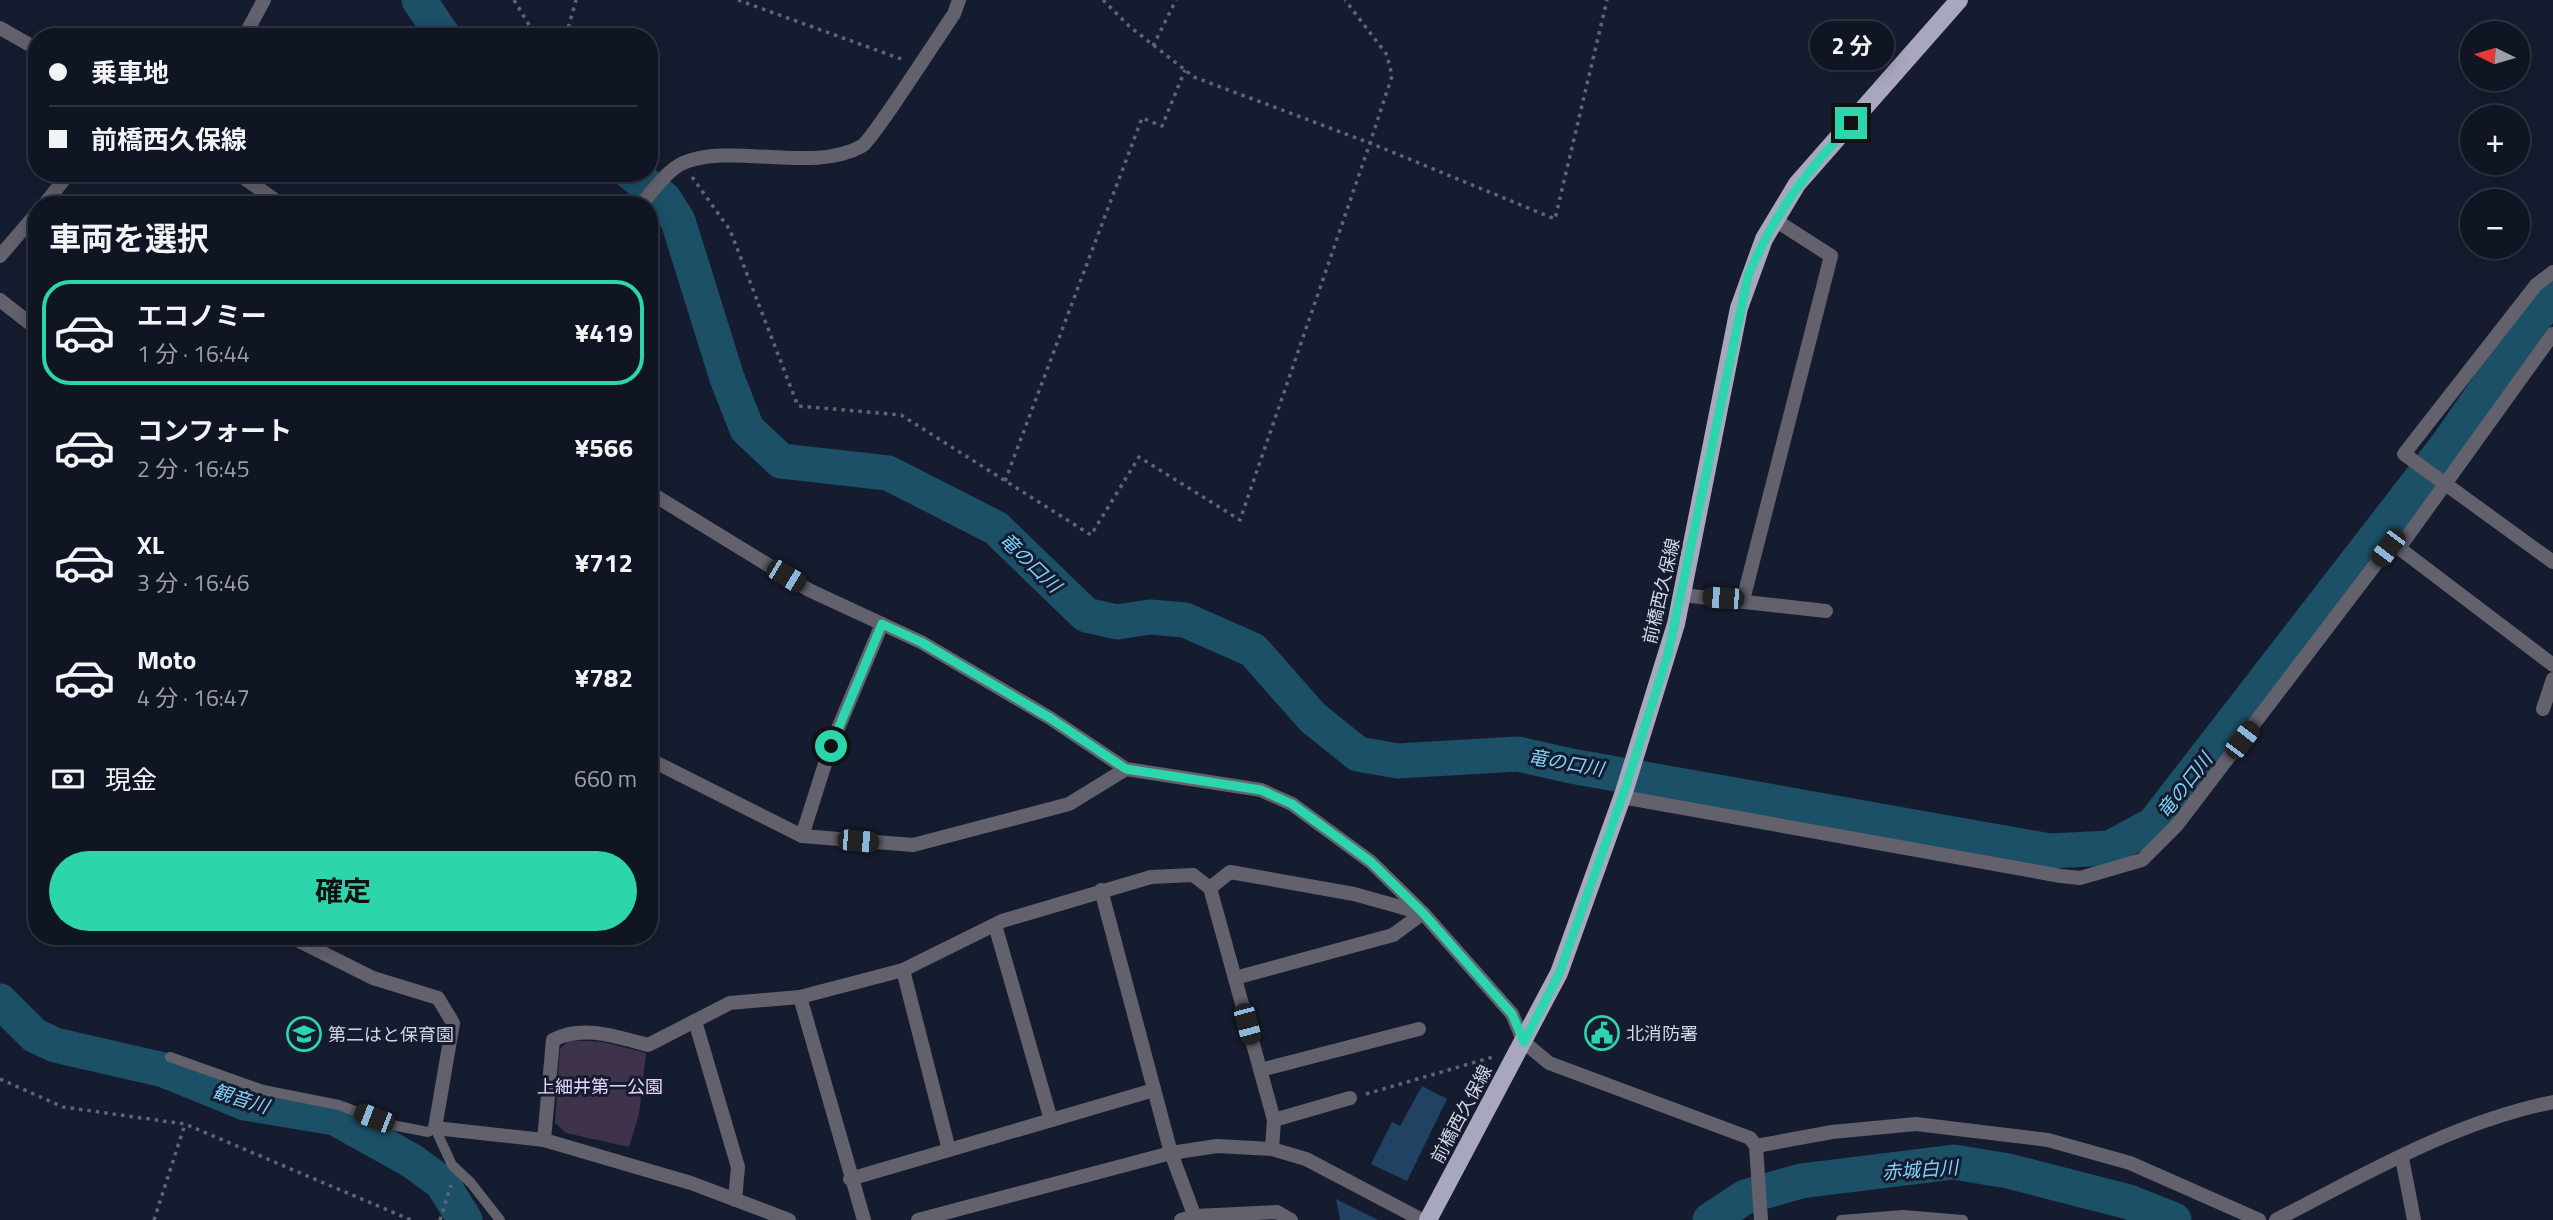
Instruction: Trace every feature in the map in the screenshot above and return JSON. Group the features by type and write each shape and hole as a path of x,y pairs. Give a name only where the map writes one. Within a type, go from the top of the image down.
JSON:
{"main road":[{"name":"前橋西久保線","path":"1428,1220 1559,974 1623,794 1668,654 1682,596 1748,276 1775,220 1797,184 1959,0"}],"street":[{"path":"249,28 264,0"},
{"path":"649,196 682,163 714,158 837,157 865,144 954,14 958,0"},
{"path":"0,28 28,44"},
{"path":"51,196 62,182"},
{"path":"250,182 269,196"},
{"path":"1743,600 1831,256 1775,220"},
{"path":"0,256 28,223"},
{"path":"2553,272 2536,285 2404,454 2553,562"},
{"path":"0,300 28,322"},
{"path":"2399,548 2441,480 2553,334"},
{"path":"658,498 809,590 921,642 1050,718 1126,769 1261,790 1292,804 1371,862 1423,913 1512,1014 1524,1042 1549,1063 1750,1138 1756,1150 1761,1220"},
{"path":"1623,794 2080,878 2142,860 2177,825 2388,548 2399,548 2553,665"},
{"path":"1682,596 1743,600 1826,611"},
{"path":"802,836 831,746 882,624"},
{"path":"2543,709 2553,680"},
{"path":"658,764 802,836 913,845 1069,803 1126,769"},
{"path":"1210,888 1230,872 1354,894 1423,913"},
{"path":"544,1140 553,1040 565,1033 603,1033 648,1045 730,1003 800,997 903,970 995,925 1101,890 1151,877 1193,875 1210,888 1274,1120 1272,1149"},
{"path":"1101,890 1190,1219 1277,1212 1291,1220"},
{"path":"1235,978 1393,935 1423,913"},
{"path":"995,925 1051,1120"},
{"path":"307,945 373,978 439,999 453,1023 435,1128 544,1140 691,1183 789,1220"},
{"path":"903,970 949,1150"},
{"path":"800,997 850,1179 864,1220"},
{"path":"695,1021 738,1167 735,1200"},
{"path":"1260,1070 1419,1029"},
{"path":"850,1179 1154,1090"},
{"path":"1274,1120 1350,1098"},
{"path":"2276,1220 2427,1143 2490,1117 2553,1102"},
{"path":"1756,1150 1832,1132 1916,1124 2048,1140 2130,1163 2259,1220"},
{"path":"918,1220 1171,1153 1217,1146 1272,1149 1306,1159 1422,1220"},
{"path":"2402,1158 2414,1220"}],"lane":[{"path":"170,1057 263,1090 339,1105 392,1125 428,1132 435,1128 452,1165 471,1183 500,1220"},
{"path":"1841,1220 1903,1215 1963,1220"}],"path":[{"path":"514,0 531,28"},
{"path":"567,28 576,0"},
{"path":"738,0 918,65"},
{"path":"1103,0 1153,46 1194,77 1370,143 1555,219 1607,0"},
{"path":"1153,46 1176,0"},
{"path":"682,163 730,230 798,406 901,415 1091,535 1139,457 1240,520 1392,76 1387,55 1345,0"},
{"path":"1005,481 1142,118 1162,126 1185,70"},
{"path":"1350,1098 1494,1056"},
{"path":"0,1079 63,1107 185,1124 411,1220"},
{"path":"154,1220 185,1124"},
{"path":"440,1220 452,1183"}],"green space":[{"name":"上細井第一公園","path":"569,1040 603,1042 646,1053 639,1114 629,1147 566,1133 555,1123 560,1049"}],"building":[{"path":"1422,1086 1447,1099 1407,1181 1371,1164 1392,1122 1400,1126"},
{"path":"1336,1199 1378,1220 1340,1220"}],"waterway":[{"name":"竜の口川","path":"419,0 438,28"},
{"name":"竜の口川","path":"642,182 664,199 678,221 727,378 747,429 781,461 888,473 996,528 1086,615 1117,622 1150,617 1185,620 1253,650 1313,718 1358,754 1398,761 1518,754 1571,766 2050,851 2110,848 2154,824 2448,444 2545,304 2553,298"},
{"name":"観音川","path":"0,1001 34,1035 55,1045 164,1070 245,1103 335,1118 412,1161 442,1183 465,1220"},
{"name":"赤城白川","path":"1710,1220 1745,1197 1801,1181 1954,1162 2008,1171 2129,1202 2174,1220"}],"place":[{"name":"北消防署","path":"1602,1033"},
{"name":"第二はと保育園","path":"304,1034"}],"route":[{"path":"831,746 882,624 921,642 1050,718 1126,769 1261,790 1292,804 1371,862 1423,913 1512,1014 1524,1042 1559,974 1624,792 1668,654 1689,566 1731,349 1748,276 1764,239 1797,184 1851,123"}]}
